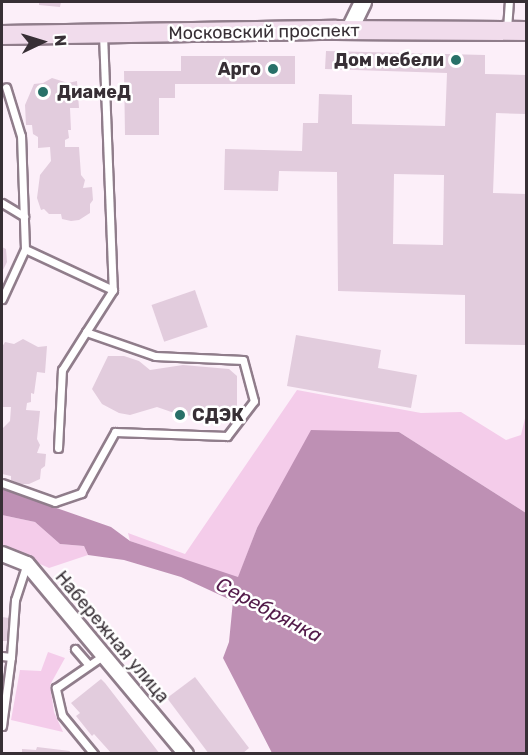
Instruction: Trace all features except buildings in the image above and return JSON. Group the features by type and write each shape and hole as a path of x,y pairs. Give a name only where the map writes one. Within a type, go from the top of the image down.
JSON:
{"main road":[{"name":"Московский проспект","path":"2,35 349,31 526,32"}],"street":[{"path":"349,31 363,2"},
{"name":"Набережная улица","path":"2,555 27,564 186,753"}],"lane":[{"path":"507,31 509,2"},
{"path":"58,448 62,370 113,290 103,34"},
{"path":"2,299 26,249 21,136 6,87"},
{"path":"2,203 24,216"},
{"path":"26,249 113,290"},
{"path":"2,483 55,502 81,493 115,432 227,436 254,401 243,360 155,357 86,332"},
{"path":"2,726 11,657 15,600 27,564"},
{"path":"75,649 90,665"},
{"path":"93,753 62,715 56,688 104,655"},
{"path":"2,656 11,657"}],"shaded area":[{"path":"297,390 421,413 461,412 506,440 521,435 526,414 526,513 399,432 257,528 238,578 130,541 128,533 185,554"},
{"path":"2,515 35,522 60,544 84,546 88,555 49,568 2,547"},
{"path":"48,652 65,658 50,685 54,712 63,732 11,720 20,670 41,671"}],"water":[{"name":"Серебрянка","path":"311,430 399,432 526,513 526,753 272,753 223,658 229,642 233,601 181,577 124,560 88,555 84,546 60,544 35,522 2,515 2,489 111,527 130,541 238,577 257,528"}],"place":[{"name":"Дом мебели","path":"456,60"},
{"name":"Арго","path":"273,69"},
{"name":"ДиамеД","path":"43,92"},
{"name":"СДЭК","path":"180,415"}]}
